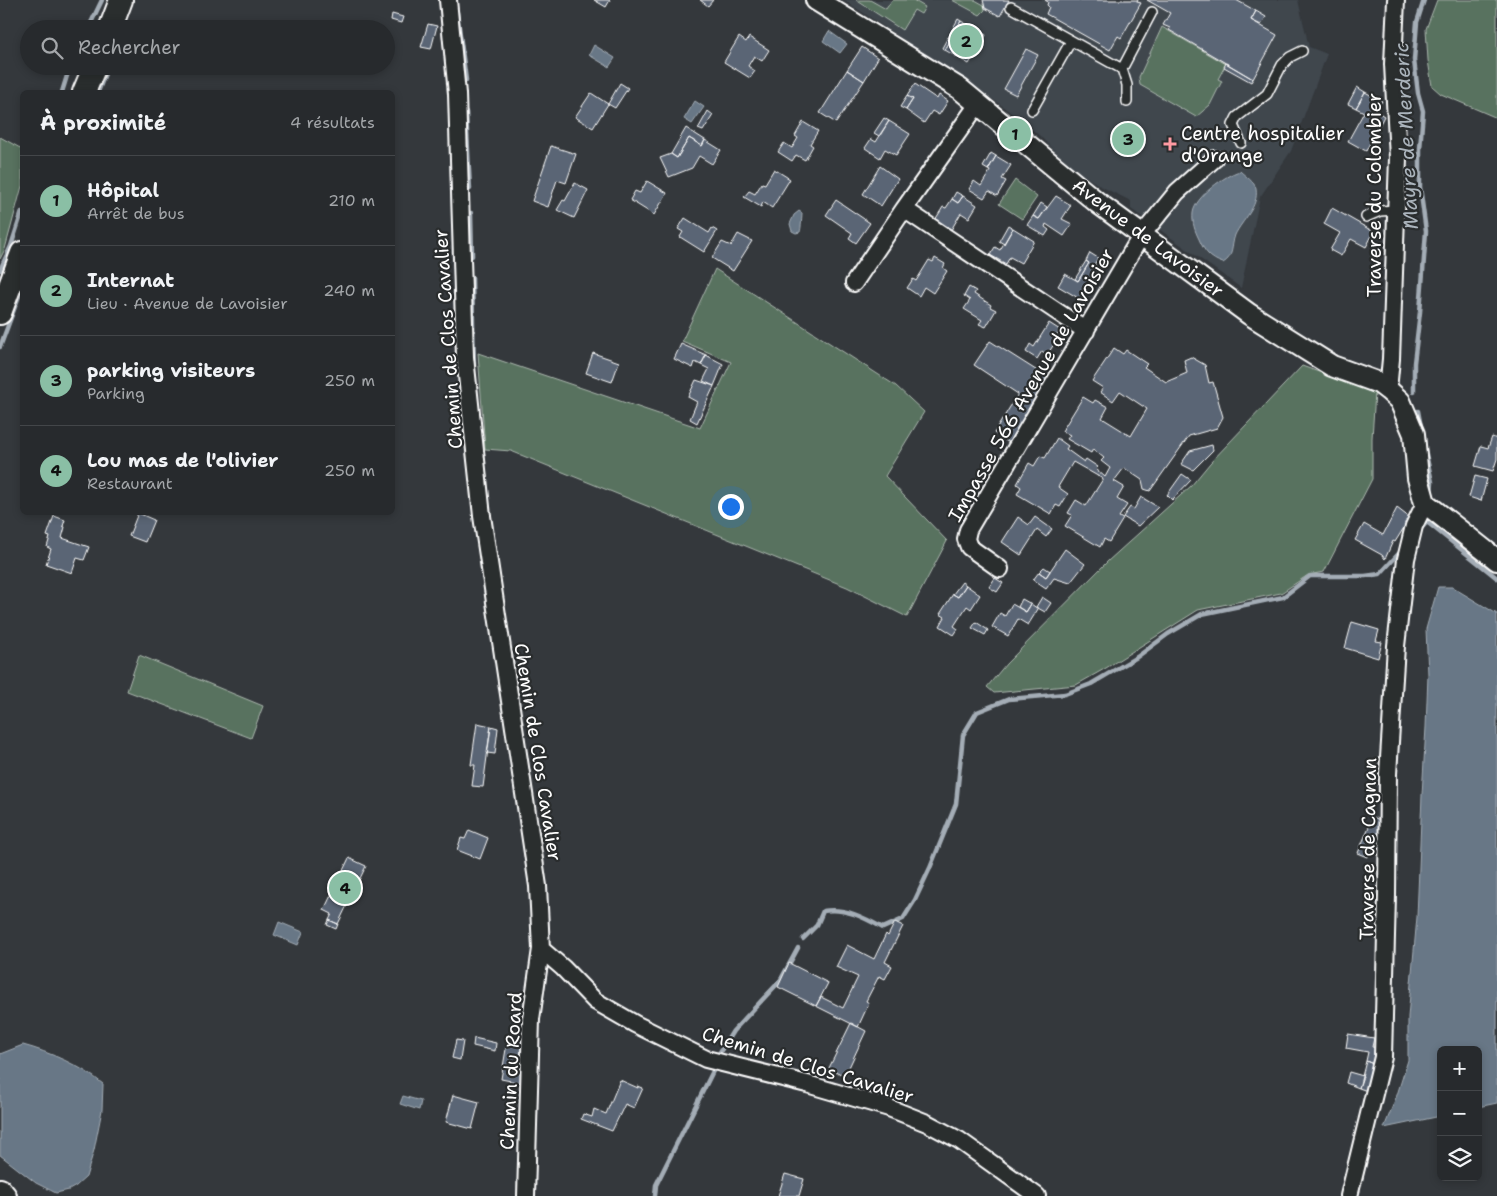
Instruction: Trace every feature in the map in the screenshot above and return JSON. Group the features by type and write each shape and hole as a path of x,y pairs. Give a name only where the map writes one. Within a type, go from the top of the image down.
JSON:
{"main road":[{"path":"113,20 121,0"},
{"path":"85,90 91,75"},
{"path":"0,313 20,258"},
{"path":"0,1190 5,1196"}],"street":[{"name":"Chemin de Clos Cavalier","path":"448,0 457,94 465,357 482,516 538,886 541,949 596,1001 642,1028 706,1059 807,1084 889,1108 927,1122 960,1140 1037,1196"},
{"name":"Avenue de Lavoisier","path":"816,0 960,89 1098,203 1249,314 1332,366 1379,383 1388,390 1400,401 1414,434 1418,478 1428,506"},
{"name":"Traverse du Colombier","path":"1388,390 1391,359 1398,158 1393,64 1396,0"},
{"path":"854,283 978,104"},
{"name":"Impasse 566 Avenue de Lavoisier","path":"1000,569 969,547 966,539 968,530 1141,236 1177,192 1214,159"},
{"path":"904,209 1086,331"},
{"path":"1428,506 1497,560"},
{"name":"Traverse de Cagnan","path":"1349,1196 1383,1057 1388,774 1396,646 1410,541 1414,526 1428,506"},
{"name":"Chemin du Roard","path":"526,1196 531,1019 541,949"}],"lane":[{"path":"1011,7 1122,70 1127,85 1127,102"},
{"path":"1122,70 1152,12"},
{"path":"1032,110 1071,41"},
{"path":"1241,143 1233,125 1237,117 1267,94 1282,65 1290,57 1302,51"},
{"path":"1366,217 1380,211 1396,210"}],"shaded area":[{"name":"Centre hospitalier d'Orange","path":"844,0 1298,0 1309,47 1327,54 1291,151 1260,197 1241,288 1131,209 1131,201 1102,187 1069,166 1040,136 1001,105"}],"green space":[{"path":"856,0 870,0 886,9 892,0 913,0 925,7 921,14 914,10 902,30"},
{"path":"952,0 975,0 984,5 985,10 980,15"},
{"path":"1437,0 1497,0 1497,118 1441,94 1432,86 1426,29"},
{"path":"1162,27 1226,64 1218,79 1222,81 1210,105 1196,117 1140,85 1139,77"},
{"path":"0,137 20,148 20,193 5,249 0,259"},
{"path":"1015,180 1037,197 1022,219 999,204"},
{"path":"715,269 896,386 924,412 885,476 947,541 907,617 847,587 511,451 485,449 478,353 700,428 731,362 682,341"},
{"path":"1302,366 1375,392 1372,479 1324,572 1308,575 1281,593 1198,610 1076,685 994,693 987,687 1006,664 1108,561 1191,486 1210,463"},
{"path":"139,655 263,706 251,738 127,691"}],"water":[{"path":"829,31 847,44 840,53 823,41"},
{"path":"594,45 615,58 609,67 589,55"},
{"path":"695,101 704,107 692,124 684,119"},
{"path":"1240,171 1254,184 1256,189 1255,202 1235,235 1229,258 1223,263 1211,257 1203,247 1194,227 1193,213 1199,200 1212,187"},
{"path":"799,211 802,213 801,229 800,232 796,233 792,231 790,224 794,215"},
{"path":"1438,587 1452,587 1497,614 1497,1103 1482,1106 1482,1046 1437,1046 1437,1117 1384,1128 1408,1060 1408,1017 1417,917 1426,727 1428,675 1426,629"},
{"path":"279,922 303,932 298,945 274,935"},
{"path":"23,1045 65,1060 95,1077 103,1084 102,1110 94,1150 86,1177 69,1190 56,1193 36,1183 0,1155 0,1054"},
{"path":"403,1096 421,1101 419,1110 400,1104"}],"building":[{"path":"594,0 610,0 606,7"},
{"path":"700,0 713,0 708,6"},
{"path":"983,0 1009,0 1000,16 985,8"},
{"path":"1045,0 1138,0 1137,2 1141,3 1121,38 1118,36 1110,50 1046,14 1049,7 1047,5 1048,2"},
{"path":"1147,0 1236,0 1256,11 1251,20 1277,35 1253,79 1169,30 1170,28 1163,25 1170,13"},
{"path":"1256,11 1266,17 1261,25 1251,20"},
{"path":"392,14 403,17 401,23 391,20"},
{"path":"958,19 961,21 954,32 952,30"},
{"path":"961,21 986,35 979,46 975,43 971,50 976,52 969,64 945,50"},
{"path":"428,24 437,26 431,49 421,47"},
{"path":"739,37 746,42 749,37 769,50 762,61 754,56 748,66 755,71 750,78 724,62"},
{"path":"948,37 951,39 945,50 942,48"},
{"path":"862,47 878,58 864,81 847,70"},
{"path":"1026,49 1038,55 1016,95 1004,89"},
{"path":"1226,63 1253,79 1251,82 1224,67"},
{"path":"847,70 864,81 836,123 820,113"},
{"path":"620,83 628,88 615,108 608,104"},
{"path":"915,84 937,99 939,95 948,101 939,115 932,111 924,123 906,110 913,99 907,96"},
{"path":"1357,87 1365,92 1356,108 1348,104"},
{"path":"1365,92 1382,101 1373,118 1381,122 1366,151 1348,141 1364,112 1356,108"},
{"path":"591,93 608,104 593,128 575,117"},
{"path":"907,96 913,99 906,110 900,107"},
{"path":"708,111 713,115 703,131 698,129"},
{"path":"1376,111 1384,116 1381,122 1373,118"},
{"path":"884,118 889,121 879,136 874,133"},
{"path":"889,121 910,134 896,155 885,149 880,158 865,148 871,139 876,142"},
{"path":"803,122 818,131 810,144 813,146 805,160 796,155 792,161 778,152 784,143 792,148 798,138 795,136"},
{"path":"686,128 705,140 702,146 689,138 677,158 671,154"},
{"path":"689,138 702,146 705,140 721,150 712,164 699,156 692,168 669,177 660,158 671,154 677,158"},
{"path":"551,146 576,154 566,183 557,180 548,207 532,201"},
{"path":"991,153 996,156 988,170 983,167"},
{"path":"996,156 1011,165 1002,179 1006,181 997,196 989,191 984,198 969,189 974,181 981,186"},
{"path":"880,166 898,179 881,206 863,194"},
{"path":"774,169 790,179 772,208 763,202 761,207 744,197 749,191 755,194 762,183 765,184"},
{"path":"647,181 667,193 654,215 630,200 635,191 640,193"},
{"path":"575,183 588,190 574,218 557,210 563,200 565,201"},
{"path":"956,192 963,196 958,203 952,199"},
{"path":"963,196 977,205 969,218 961,213 951,230 935,220 943,207 946,208 952,199 958,203"},
{"path":"1056,196 1071,205 1062,219 1072,224 1064,236 1046,224 1045,227 1049,230 1045,236 1027,225 1033,216 1039,219"},
{"path":"836,200 870,223 856,243 849,238 852,233 826,215"},
{"path":"1041,203 1047,207 1039,219 1033,216"},
{"path":"1332,208 1374,232 1366,247 1351,239 1341,256 1330,250 1340,233 1324,224"},
{"path":"685,218 709,233 712,228 717,231 704,252 680,237 683,232 678,229"},
{"path":"1008,225 1013,228 1004,244 999,241"},
{"path":"1013,228 1034,241 1021,263 1010,257 1006,264 990,255 995,247 1000,250"},
{"path":"738,234 752,241 733,271 712,258 722,242 731,246"},
{"path":"1090,253 1098,258 1094,265 1099,267 1080,299 1058,286 1065,274 1078,281 1089,263 1086,261"},
{"path":"935,258 945,264 943,268 947,271 933,293 924,287 919,296 907,288 913,279 916,281 929,260 933,262"},
{"path":"1086,261 1089,263 1078,281 1075,279"},
{"path":"969,287 976,291 974,294 996,310 986,327 979,324 982,320 964,309 970,300 964,296"},
{"path":"1049,323 1060,330 1056,337 1058,338 1047,355 1042,351 1037,359 1026,352 1030,344 1034,347"},
{"path":"990,341 1050,379 1011,444 994,433 1018,394 974,365"},
{"path":"681,344 706,355 701,365 695,362 693,368 674,359"},
{"path":"1114,348 1123,354 1126,350 1147,364 1144,367 1166,382 1187,373 1184,360 1191,357 1205,365 1209,383 1213,382 1223,417 1217,428 1189,436 1150,491 1144,489 1142,480 1124,468 1114,481 1124,487 1117,499 1127,505 1119,517 1123,519 1109,542 1104,539 1100,547 1065,526 1072,515 1068,513 1076,500 1086,506 1103,479 1073,462 1058,487 1068,494 1060,507 1056,505 1051,514 1017,494 1021,487 1017,484 1029,463 1034,466 1040,456 1045,458 1057,438 1068,446 1066,449 1084,462 1086,459 1098,467 1096,469 1105,477 1110,468 1101,461 1104,458 1093,449 1091,453 1067,439 1070,435 1062,431 1083,397 1093,403 1095,400 1108,407 1102,418 1131,436 1147,409 1120,391 1113,401 1100,392 1103,388 1092,381"},
{"path":"593,353 619,362 612,382 586,373"},
{"path":"706,355 723,364 714,386 703,381 709,369 701,365"},
{"path":"696,380 714,386 697,423 690,419 697,402 688,397"},
{"path":"1492,437 1497,439 1497,459 1493,471 1475,466 1481,446 1488,448"},
{"path":"1212,445 1213,450 1193,470 1181,464 1190,451"},
{"path":"1182,474 1191,480 1172,500 1167,495"},
{"path":"1475,476 1487,479 1481,501 1469,497"},
{"path":"1141,497 1158,507 1138,526 1123,517 1130,507 1134,509"},
{"path":"1397,508 1410,518 1395,542 1393,541 1385,559 1382,555 1355,540 1364,524 1383,535"},
{"path":"137,515 143,515 154,520 145,542 129,536"},
{"path":"54,516 65,520 62,538 89,547 84,560 77,558 72,573 46,564 51,549 47,547 50,537 47,536"},
{"path":"1018,517 1029,525 1035,517 1052,529 1046,537 1037,530 1021,555 1002,542"},
{"path":"1065,549 1085,564 1070,583 1054,578 1046,589 1033,580 1039,572 1046,577"},
{"path":"1044,567 1050,571 1046,577 1039,572"},
{"path":"995,578 1003,583 997,592 989,587"},
{"path":"962,582 966,585 958,597 953,594"},
{"path":"966,585 980,595 971,609 967,606 954,626 958,629 954,635 940,626 945,617 940,614 953,594 958,597"},
{"path":"1042,597 1051,603 1045,612 1036,607"},
{"path":"1022,599 1031,604 1026,612 1018,607"},
{"path":"1012,604 1026,612 1031,604 1038,609 1028,625 1018,619 1008,636 992,627 1000,613 1005,616"},
{"path":"976,622 988,630 985,635 972,628"},
{"path":"1352,622 1379,630 1376,641 1382,642 1378,658 1345,648"},
{"path":"477,723 491,726 483,787 472,786 475,765 471,765"},
{"path":"491,726 498,728 495,754 487,753"},
{"path":"1373,817 1386,823 1382,857 1370,852 1368,857 1358,853"},
{"path":"469,830 488,838 480,859 457,850 461,838 465,839"},
{"path":"349,858 366,866 338,924 329,920 332,914 324,910"},
{"path":"329,920 338,924 336,929 327,925"},
{"path":"895,922 903,926 885,962 892,966 885,979 879,976 866,1001 869,1003 858,1027 816,1006 821,997 843,1008 858,977 836,967 847,945 874,959 886,934 888,936"},
{"path":"789,963 828,983 816,1006 778,987"},
{"path":"851,1023 866,1031 845,1076 829,1068"},
{"path":"1348,1034 1374,1038 1372,1047 1380,1048 1378,1066 1366,1061 1368,1052 1346,1048"},
{"path":"508,1037 523,1040 521,1058 525,1061 521,1083 501,1079"},
{"path":"474,1038 496,1043 495,1051 473,1046"},
{"path":"456,1040 463,1041 460,1060 452,1058"},
{"path":"1366,1061 1378,1066 1370,1092 1359,1088"},
{"path":"1349,1072 1363,1076 1359,1088 1346,1083"},
{"path":"620,1080 638,1088 638,1086 643,1088 634,1108 625,1104 612,1131 581,1119 583,1114 592,1117 594,1109 606,1114"},
{"path":"453,1095 479,1102 472,1129 446,1122"},
{"path":"785,1174 804,1179 799,1196 778,1196"}],"waterway":[{"path":"92,20 102,0"},
{"name":"Mayre de Merderic","path":"1414,392 1414,363 1426,231 1420,187 1423,111 1418,93 1414,60 1417,22 1424,0"},
{"path":"457,12 466,80"},
{"path":"63,90 67,75"},
{"path":"99,90 105,75"},
{"path":"466,112 470,189"},
{"path":"471,213 472,256"},
{"path":"0,270 11,246 20,218"},
{"path":"472,278 474,366"},
{"path":"0,347 20,293"},
{"name":"Mayre de Merderic","path":"1418,411 1421,427"},
{"name":"Mayre de Merderic","path":"1424,445 1432,482 1431,493"},
{"name":"Mayre de Merderic","path":"1427,522 1497,578"},
{"path":"1418,532 1427,522"},
{"path":"803,939 817,925 823,911 847,912 862,917 883,928 903,919 915,900 930,868 956,804 963,735 977,712 1009,699 1065,694 1091,684 1137,657 1168,634 1202,614 1283,597 1310,576 1365,576 1380,574 1403,549"},
{"path":"720,1052 733,1031 780,981 798,948"},
{"path":"655,1196 656,1185 715,1067"}],"place":[{"name":"Internat","path":"966,41"},
{"name":"Hôpital","path":"1015,134"},
{"name":"parking visiteurs","path":"1128,139"},
{"name":"Centre hospitalier d'Orange","path":"1170,144"},
{"name":"Lou mas de l'olivier","path":"345,888"}]}
